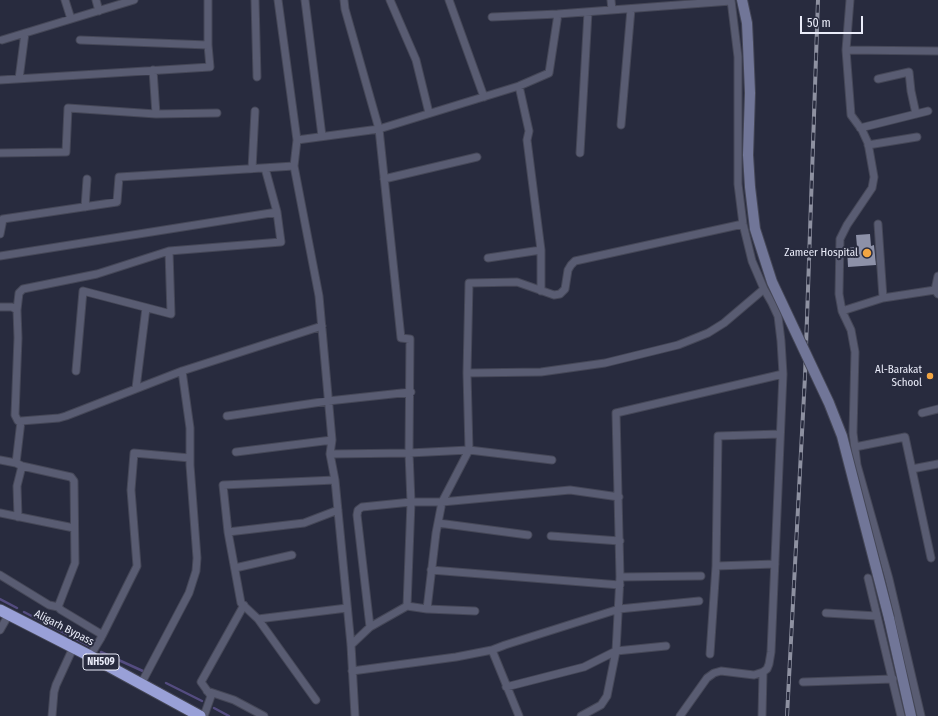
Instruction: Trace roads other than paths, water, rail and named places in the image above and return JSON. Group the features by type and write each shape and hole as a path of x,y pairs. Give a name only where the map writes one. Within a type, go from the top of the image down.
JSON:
{"highway":[{"name":"Aligarh Bypass","path":"4,612 90,656 200,716"}],"main road":[{"path":"742,0 748,44 750,93 748,155 755,230 772,282 829,403 842,436 889,618 911,716"}],"street":[{"path":"65,0 71,19"},
{"path":"96,0 99,11"},
{"path":"2,40 134,0"},
{"path":"0,80 210,67 208,46 208,0"},
{"path":"255,0 257,77"},
{"path":"278,0 297,140 294,166 319,296 332,440 330,454 335,480 351,645 355,716"},
{"path":"305,0 322,136"},
{"path":"344,0 345,9 379,129 401,338 410,339 411,392 409,453 411,502 407,606"},
{"path":"390,0 416,60 428,114"},
{"path":"450,0 484,97"},
{"path":"611,0 612,10"},
{"path":"492,17 631,9 665,3 731,0 738,57 738,184 743,224 752,261 778,316 782,374 771,652 769,664 767,669 763,672 754,674 721,671 714,673 707,678 680,716"},
{"path":"850,0 846,50 851,115 868,144 874,177 872,188 847,225 840,239 839,294 842,311 851,330 855,352 853,433 857,465 889,578 921,716"},
{"path":"621,125 631,9"},
{"path":"580,153 588,12"},
{"path":"297,140 379,129 519,86 548,73 558,14"},
{"path":"19,79 25,33"},
{"path":"80,40 208,46"},
{"path":"846,50 938,51"},
{"path":"153,70 156,114"},
{"path":"878,79 909,72 916,114"},
{"path":"519,86 529,131 527,140 541,250 541,291"},
{"path":"0,153 66,152 68,108 156,114 217,113"},
{"path":"252,169 255,111"},
{"path":"860,128 928,111"},
{"path":"868,144 917,137"},
{"path":"384,179 477,157"},
{"path":"0,234 3,219 118,202 119,177 294,166"},
{"path":"265,168 277,212 281,242 170,250 97,274 23,289 19,293 17,310 18,338 14,415 18,421 59,418 66,416 182,371 322,326"},
{"path":"85,207 87,179"},
{"path":"0,256 277,212"},
{"path":"428,609 431,570 442,502 469,450 467,373 469,283 518,282 554,296 560,294 565,288 568,270 575,262 743,224"},
{"path":"878,224 883,298"},
{"path":"76,370 83,291 171,314 170,250"},
{"path":"488,258 541,250"},
{"path":"842,311 883,298 936,292 938,276"},
{"path":"467,373 541,372 605,362 678,345 708,333 724,323 764,289"},
{"path":"0,307 12,307 17,310"},
{"path":"136,388 146,308"},
{"path":"141,684 188,593 195,576 197,558 190,458 190,428 182,371"},
{"path":"581,716 601,705 607,696 616,651 620,585 620,541 616,413 782,374"},
{"path":"227,416 411,392"},
{"path":"922,413 938,410"},
{"path":"18,517 17,486 21,421"},
{"path":"710,654 716,566 718,436 780,434"},
{"path":"855,447 905,437 931,558"},
{"path":"236,452 332,440"},
{"path":"330,454 409,453 469,450 552,460"},
{"path":"90,656 102,636 137,566 131,490 134,453 190,458"},
{"path":"0,460 72,478 74,483 75,563 58,607"},
{"path":"912,469 938,464"},
{"path":"316,700 258,619 241,603 228,532 223,485 335,480"},
{"path":"370,627 357,515 358,510 362,507 411,502 442,502 570,490 619,497"},
{"path":"228,532 304,523 338,510"},
{"path":"0,513 74,528"},
{"path":"438,523 528,535"},
{"path":"550,536 620,541"},
{"path":"235,568 292,555"},
{"path":"716,566 775,564"},
{"path":"431,570 620,585"},
{"path":"0,575 49,605 58,607 100,633 102,636"},
{"path":"620,577 701,576"},
{"path":"868,578 901,716"},
{"path":"352,670 456,657 492,650 618,609 699,601"},
{"path":"204,716 211,696 201,684 202,681 244,605"},
{"path":"351,645 370,627 407,606 428,609 475,611"},
{"path":"258,619 347,608"},
{"path":"0,630 4,612"},
{"path":"826,613 878,616"},
{"path":"506,687 584,667 616,651 666,646"},
{"path":"52,716 56,685 73,648"},
{"path":"492,650 519,716"},
{"path":"762,716 763,672"},
{"path":"803,682 893,679"},
{"path":"206,690 234,700 264,716"}],"waterway":[{"path":"0,599 17,608"},
{"path":"24,612 91,647"},
{"path":"101,652 145,672"},
{"path":"166,683 202,701"},
{"path":"214,708 229,716"}],"railway":[{"path":"787,716 805,376 818,0"}],"place":[{"name":"Zameer Hospital","path":"867,253"},
{"name":"Al-Barakat School","path":"930,376"}]}
